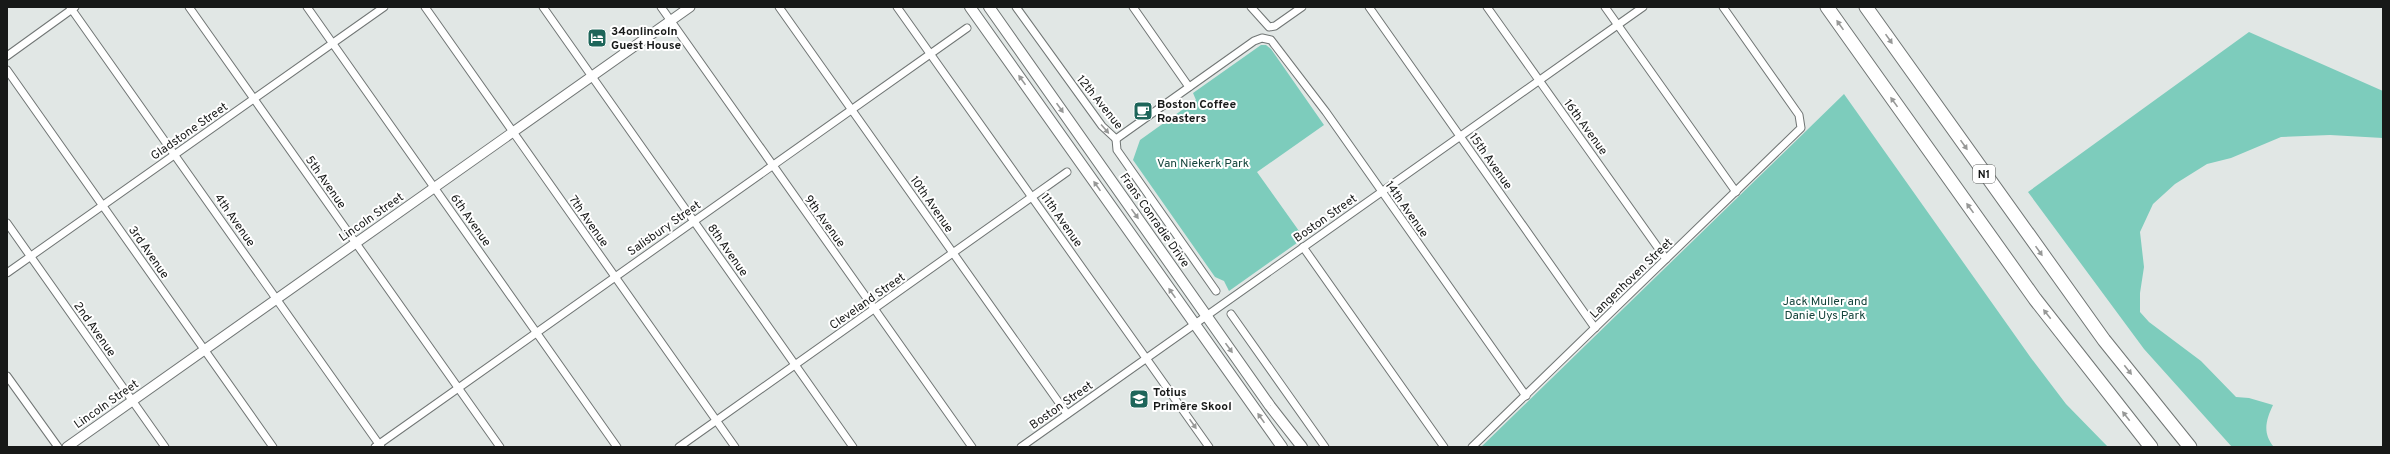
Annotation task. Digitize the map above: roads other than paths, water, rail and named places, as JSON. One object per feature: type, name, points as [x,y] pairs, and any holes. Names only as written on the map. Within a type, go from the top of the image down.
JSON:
[{"type":"highway","name":"N1","points":[[1827,7],[2035,299],[2151,447]]},
{"type":"highway","name":"N1","points":[[1866,7],[2062,283],[2104,340],[2190,447]]},
{"type":"main road","points":[[970,7],[1282,447]]},
{"type":"main road","name":"Frans Conradie Drive","points":[[989,7],[1206,316],[1302,447]]},
{"type":"street","name":"5th Avenue","points":[[189,7],[500,447]]},
{"type":"street","name":"6th Avenue","points":[[306,7],[435,187],[617,447]]},
{"type":"street","name":"Gladstone Street","points":[[7,273],[384,7]]},
{"type":"street","name":"7th Avenue","points":[[424,7],[735,447]]},
{"type":"street","name":"8th Avenue","points":[[543,7],[854,447]]},
{"type":"street","name":"9th Avenue","points":[[662,7],[972,447]]},
{"type":"street","name":"Lincoln Street","points":[[67,447],[690,7]]},
{"type":"street","name":"10th Avenue","points":[[779,7],[1067,414]]},
{"type":"street","name":"11th Avenue","points":[[897,7],[1209,447]]},
{"type":"street","name":"12th Avenue","points":[[1016,7],[1102,126],[1116,139],[1117,150],[1216,291]]},
{"type":"street","points":[[1116,139],[1189,87],[1133,7]]},
{"type":"street","points":[[1251,7],[1269,27],[1276,26],[1302,7]]},
{"type":"street","name":"15th Avenue","points":[[1368,7],[1595,328]]},
{"type":"street","name":"16th Avenue","points":[[1487,7],[1666,259]]},
{"type":"street","points":[[1605,7],[1736,192]]},
{"type":"street","name":"Boston Street","points":[[1021,447],[1643,7]]},
{"type":"street","name":"Langenhoven Street","points":[[1472,447],[1799,131],[1802,123],[1799,115],[1723,7]]},
{"type":"street","points":[[7,56],[72,8]]},
{"type":"street","name":"4th Avenue","points":[[72,8],[378,446]]},
{"type":"street","name":"Salisbury Street","points":[[378,446],[458,387],[966,28]]},
{"type":"street","name":"14th Avenue","points":[[1189,87],[1254,41],[1267,39],[1278,46],[1526,396]]},
{"type":"street","name":"3rd Avenue","points":[[7,70],[273,447]]},
{"type":"street","name":"Cleveland Street","points":[[679,447],[1067,172]]},
{"type":"street","name":"2nd Avenue","points":[[7,223],[165,447]]},
{"type":"street","points":[[1303,247],[1444,447]]},
{"type":"street","points":[[1231,314],[1325,447]]},
{"type":"street","points":[[7,376],[58,447]]},
{"type":"place","name":"34onlincoln Guest House","points":[[597,38]]},
{"type":"place","name":"Boston Coffee Roasters","points":[[1143,111]]},
{"type":"place","name":"Totius Primêre Skool","points":[[1139,399]]},
{"type":"park label","name":"Van Niekerk Park","points":[[1203,163]]},
{"type":"park label","name":"Jack Muller and Danie Uys Park","points":[[1825,308]]}]
